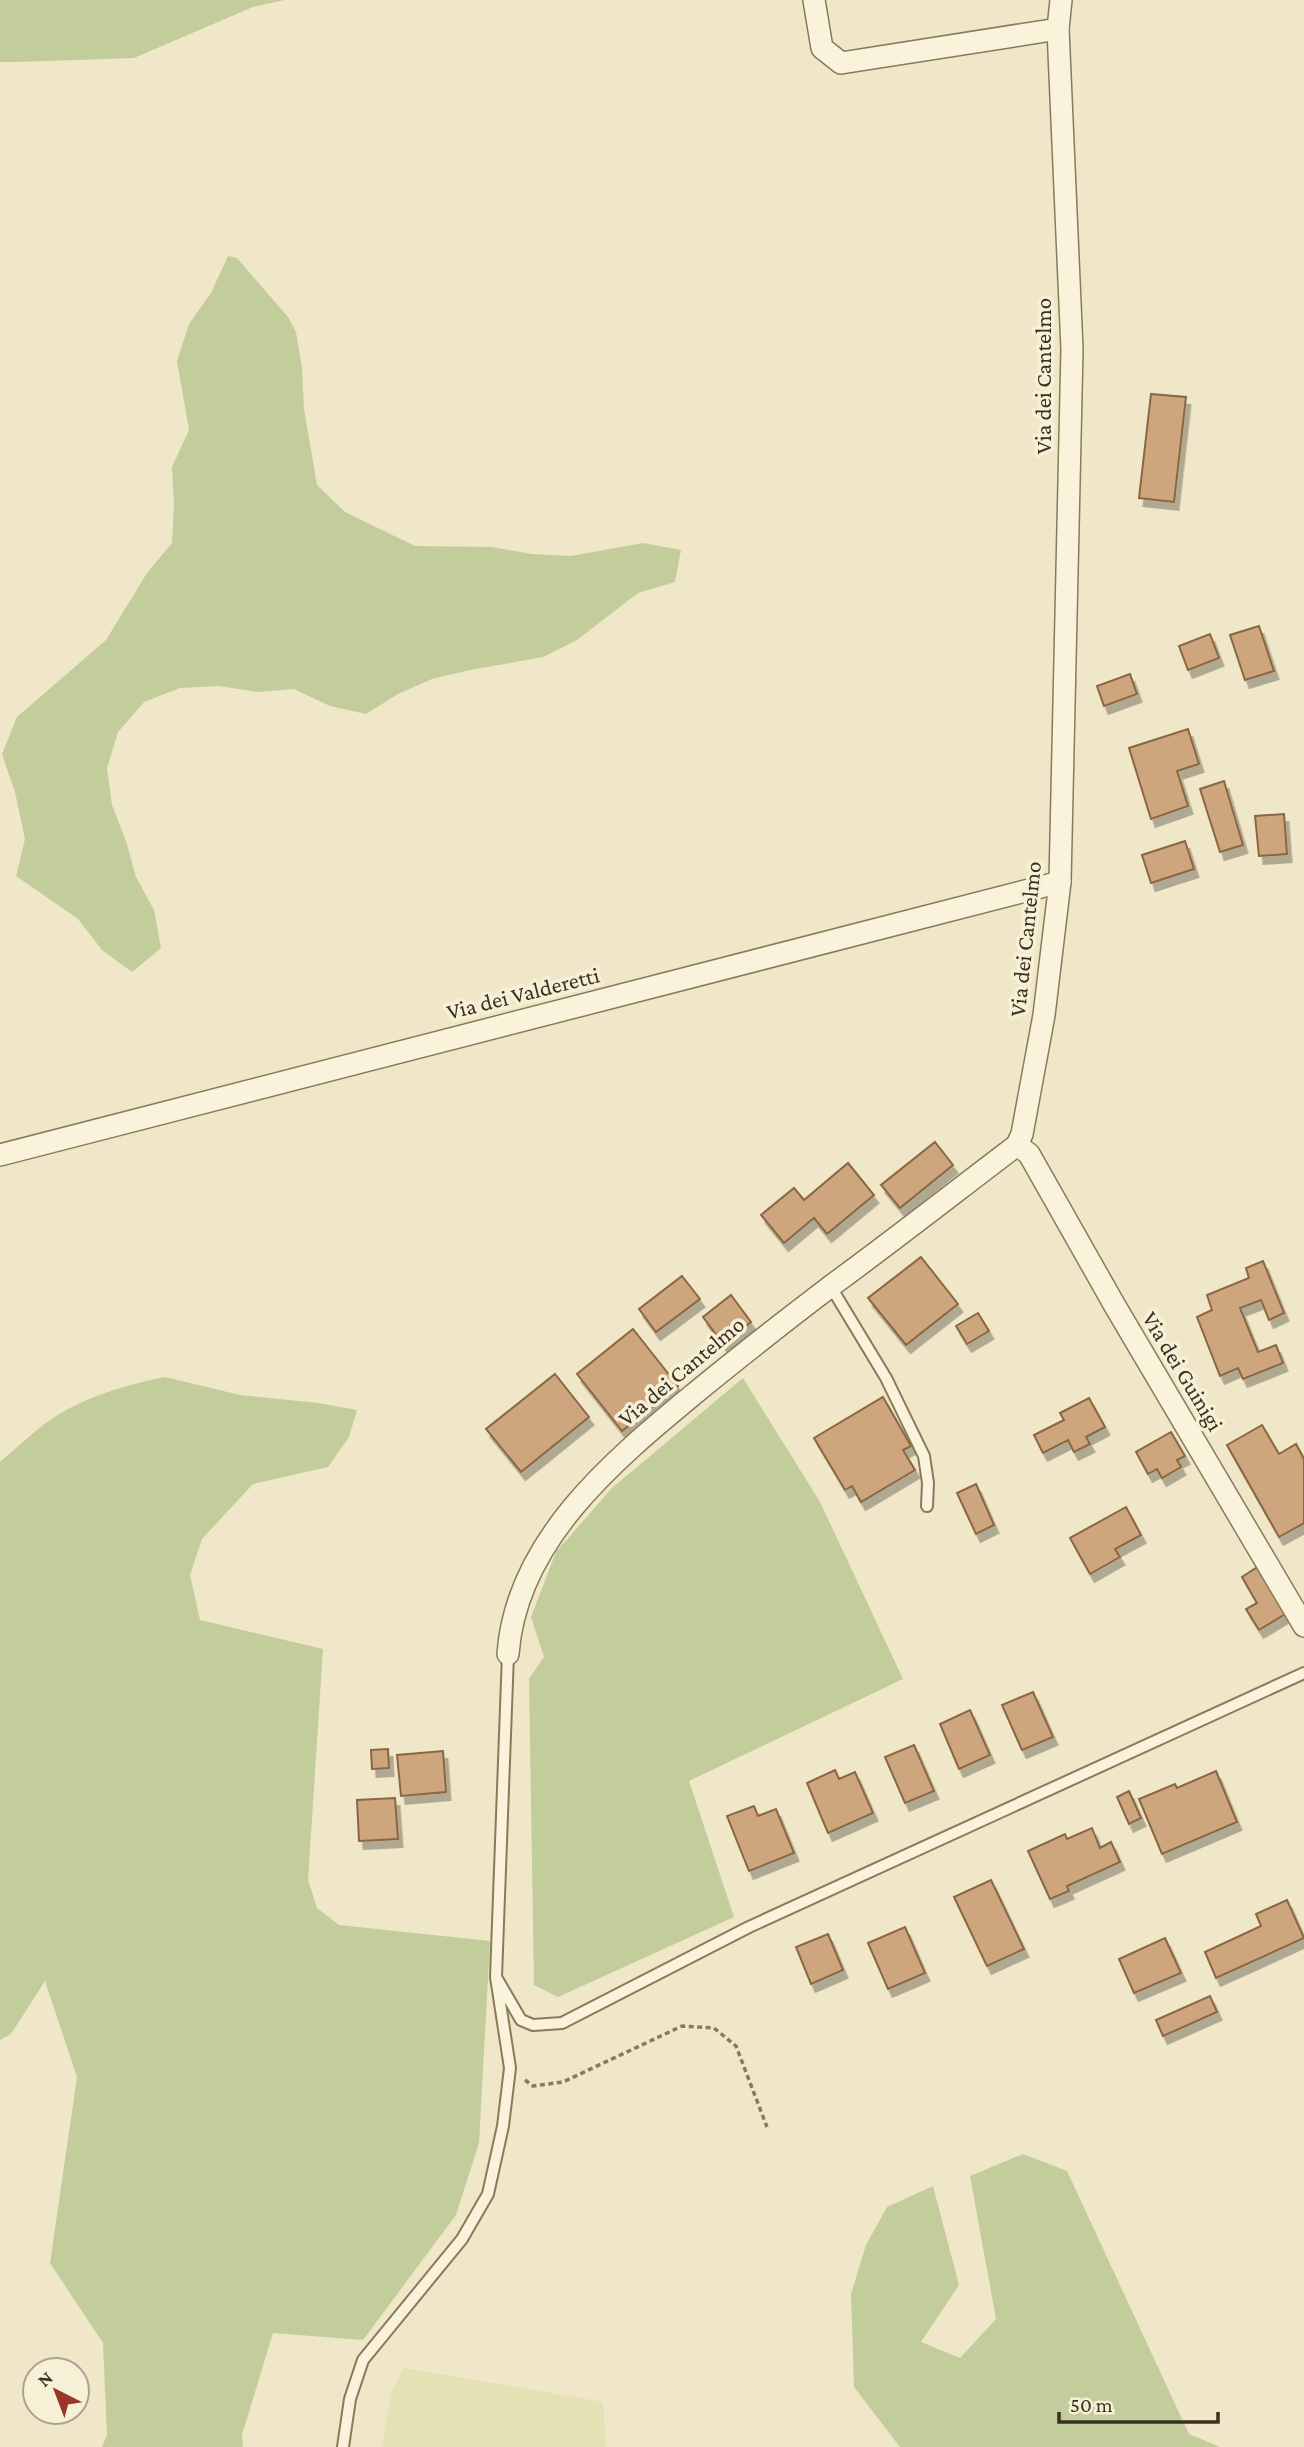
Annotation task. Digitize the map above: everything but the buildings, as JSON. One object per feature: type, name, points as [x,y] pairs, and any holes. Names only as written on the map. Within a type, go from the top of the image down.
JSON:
[{"type":"street","points":[[814,0],[821,48],[841,63],[1058,29]]},
{"type":"street","name":"Via dei Cantelmo","points":[[508,1654],[511,1628],[526,1584],[548,1544],[595,1482],[640,1438],[757,1342],[1017,1145],[1022,1134],[1044,1015],[1060,882],[1072,349],[1058,29],[1060,0]]},
{"type":"street","name":"Via dei Valderetti","points":[[0,1156],[1060,882]]},
{"type":"street","name":"Via dei Guinigi","points":[[1017,1145],[1029,1154],[1115,1306],[1304,1626]]},
{"type":"lane","points":[[831,1287],[886,1378],[924,1456],[928,1483],[927,1506]]},
{"type":"lane","points":[[342,2447],[350,2399],[363,2360],[462,2239],[488,2194],[503,2126],[510,2067],[496,1977],[508,1654]]},
{"type":"lane","points":[[496,1977],[522,2020],[533,2025],[562,2023],[749,1927],[1304,1673]]},
{"type":"path","points":[[510,2067],[533,2086],[563,2082],[682,2026],[714,2028],[736,2046],[767,2127]]},
{"type":"shaded area","points":[[404,2368],[603,2402],[606,2447],[382,2447],[391,2393]]},
{"type":"green space","points":[[0,0],[284,0],[253,7],[134,58],[0,62]]},
{"type":"green space","points":[[228,256],[237,258],[288,317],[296,332],[302,368],[304,409],[317,485],[345,512],[415,546],[492,547],[531,554],[571,556],[643,543],[681,550],[675,582],[638,593],[577,640],[543,657],[432,679],[398,694],[366,714],[330,706],[294,689],[257,692],[219,686],[180,688],[144,702],[118,732],[107,768],[112,805],[136,877],[154,910],[161,948],[132,972],[102,950],[78,919],[16,876],[25,839],[15,792],[2,754],[17,717],[106,640],[147,573],[172,543],[172,467],[189,430],[177,361],[189,324],[211,293]]},
{"type":"green space","points":[[165,1377],[240,1395],[357,1410],[349,1437],[328,1467],[253,1484],[202,1539],[190,1575],[200,1620],[323,1649],[308,1880],[317,1908],[339,1925],[490,1941],[479,2143],[456,2215],[363,2340],[273,2333],[242,2435],[243,2447],[102,2447],[107,2435],[103,2343],[50,2263],[77,2077],[45,1981],[11,2034],[0,2040],[0,1462],[56,1416],[82,1402]]},
{"type":"green space","points":[[743,1378],[820,1502],[903,1679],[689,1781],[734,1917],[558,1997],[534,1985],[529,1679],[544,1657],[531,1617],[556,1552],[612,1488]]},
{"type":"green space","points":[[1023,2154],[1067,2171],[1189,2434],[1220,2447],[900,2447],[854,2387],[851,2294],[866,2245],[887,2207],[933,2186],[959,2285],[921,2342],[960,2358],[996,2319],[970,2176]]}]
